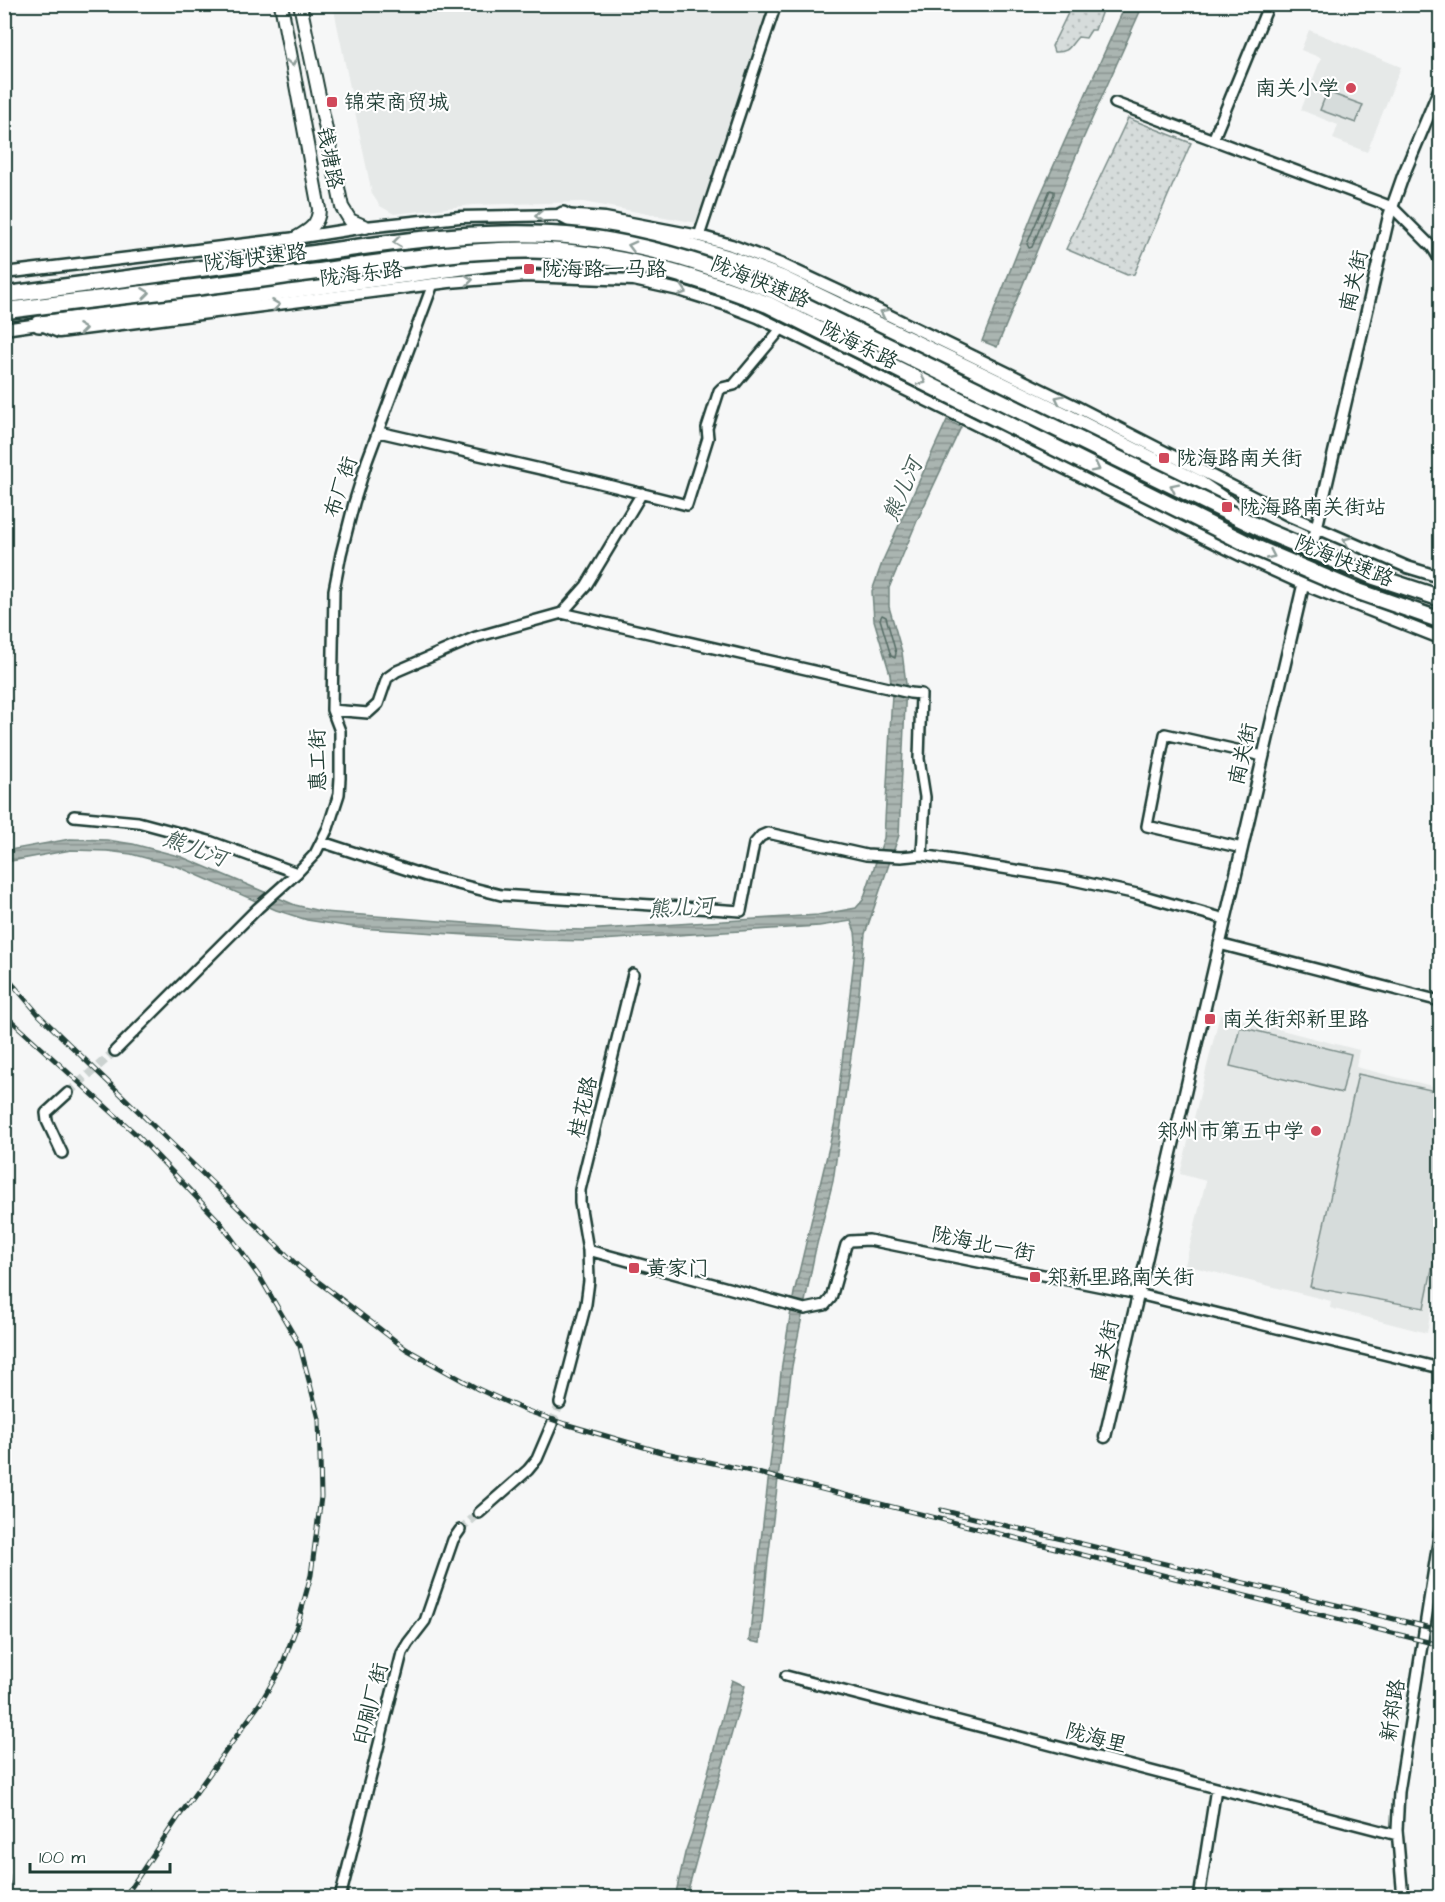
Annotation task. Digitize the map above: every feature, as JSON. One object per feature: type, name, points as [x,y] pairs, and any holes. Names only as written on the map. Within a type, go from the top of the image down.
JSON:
[{"type":"highway","points":[[563,215],[578,223],[633,230],[729,258],[781,278],[1048,407],[1197,483],[1268,532]]},
{"type":"highway","name":"陇海快速路","points":[[4,295],[464,235],[521,233],[583,237],[624,244],[709,267],[775,291],[1268,532],[1373,576],[1437,597]]},
{"type":"highway","name":"陇海快速路","points":[[4,311],[404,260],[492,251],[559,252],[659,267],[769,305],[1256,548],[1345,586],[1440,621]]},
{"type":"highway","points":[[39,324],[503,262],[533,260],[596,263],[610,258]]},
{"type":"main road","name":"钱塘路","points":[[281,4],[319,209],[319,216],[314,226],[296,238]]},
{"type":"main road","name":"钱塘路","points":[[300,4],[342,207],[350,220],[366,227]]},
{"type":"street","points":[[699,236],[776,4]]},
{"type":"street","points":[[1213,140],[1269,4]]},
{"type":"street","name":"南关街","points":[[1105,1437],[1392,207],[1440,88]]},
{"type":"street","points":[[1114,103],[1392,207],[1432,247],[1440,260]]},
{"type":"street","name":"陇海东路","points":[[4,273],[460,217],[563,215],[627,221],[699,236],[731,245],[843,293],[1077,407],[1316,528],[1407,567],[1440,577]]},
{"type":"street","name":"陇海东路","points":[[4,329],[39,324],[59,332],[433,284],[525,276],[633,279],[726,305],[781,328],[1242,556],[1303,584],[1440,638]]},
{"type":"street","name":"布厂街","points":[[332,710],[336,581],[341,554],[354,503],[433,284]]},
{"type":"street","points":[[379,432],[687,505],[708,438],[707,428],[719,391],[734,385],[781,328]]},
{"type":"street","points":[[562,613],[586,586],[642,493]]},
{"type":"street","points":[[332,710],[368,713],[378,704],[387,678],[398,671],[476,637],[562,613],[921,694],[919,759],[925,797],[922,855]]},
{"type":"street","name":"惠工街","points":[[115,1051],[315,854],[322,842],[339,795],[340,731],[332,710]]},
{"type":"street","points":[[1242,848],[1147,826],[1165,734],[1263,756]]},
{"type":"street","points":[[74,816],[138,822],[209,842],[297,873]]},
{"type":"street","points":[[322,842],[426,876],[501,895],[741,911],[754,844],[761,836],[768,833],[866,855],[922,855],[1064,878],[1137,894],[1225,919]]},
{"type":"street","points":[[1219,944],[1440,1001]]},
{"type":"street","name":"桂花路","points":[[588,1250],[580,1190],[633,974]]},
{"type":"street","points":[[62,1153],[47,1121],[46,1113],[68,1093]]},
{"type":"street","name":"陇海北一街","points":[[588,1250],[805,1309],[825,1305],[831,1298],[846,1245],[850,1240],[869,1240],[1138,1294],[1440,1368]]},
{"type":"street","points":[[560,1403],[586,1304],[589,1281],[588,1250]]},
{"type":"street","points":[[479,1513],[528,1470],[537,1459],[552,1424]]},
{"type":"street","name":"印刷厂街","points":[[340,1898],[402,1653],[425,1621],[453,1540],[460,1530]]},
{"type":"street","name":"新郑路","points":[[1403,1898],[1397,1835],[1399,1792],[1440,1530]]},
{"type":"street","name":"陇海里","points":[[786,1677],[1397,1835]]},
{"type":"street","points":[[1199,1898],[1216,1788]]},
{"type":"shaded area","name":"锦荣商贸城","points":[[662,4],[688,12],[690,5],[769,5],[697,223],[583,202],[473,205],[394,214],[380,206],[372,194],[333,5]]},
{"type":"shaded area","points":[[1072,5],[1104,5],[1095,30],[1091,30],[1086,38],[1078,37],[1066,50],[1054,52],[1052,46]]},
{"type":"shaded area","name":"南关小学","points":[[1309,30],[1401,67],[1367,152],[1333,139],[1338,125],[1301,110],[1321,58],[1301,50]]},
{"type":"shaded area","points":[[1327,92],[1363,105],[1356,123],[1320,110]]},
{"type":"shaded area","points":[[1128,118],[1191,143],[1134,274],[1127,275],[1066,249]]},
{"type":"shaded area","points":[[4,547],[11,607],[10,656],[5,656]]},
{"type":"shaded area","name":"郑州市第五中学","points":[[1220,1014],[1359,1050],[1356,1067],[1440,1088],[1440,1288],[1435,1288],[1427,1333],[1330,1308],[1331,1301],[1185,1265],[1206,1181],[1180,1174]]},
{"type":"shaded area","points":[[1240,1027],[1351,1054],[1342,1093],[1230,1066]]},
{"type":"shaded area","points":[[1358,1074],[1440,1092],[1440,1230],[1424,1308],[1310,1287]]},
{"type":"water","points":[[1126,4],[1143,5],[1083,139],[997,347],[982,341],[1037,203]]},
{"type":"water","points":[[947,420],[961,427],[889,588],[889,607],[902,652],[906,684],[899,835],[865,934],[857,1014],[833,1181],[815,1252],[792,1366],[760,1643],[749,1641],[782,1364],[794,1293],[835,1122],[856,942],[851,921],[819,926],[585,941],[359,928],[307,920],[276,910],[179,867],[131,854],[71,850],[5,862],[4,851],[70,839],[107,840],[133,844],[182,857],[295,905],[324,912],[544,929],[584,930],[818,915],[856,908],[863,900],[884,838],[892,694],[890,674],[874,620],[872,591],[883,560]]},
{"type":"water","points":[[732,1680],[745,1686],[686,1897],[675,1897],[685,1853]]},
{"type":"tunnel","points":[[68,1093],[115,1051]]},
{"type":"tunnel","points":[[552,1424],[560,1403]]},
{"type":"tunnel","points":[[460,1530],[479,1513]]},
{"type":"railway","points":[[4,974],[39,1015],[299,1267],[406,1349],[478,1389],[522,1409],[565,1424],[661,1452],[746,1470],[1440,1645]]},
{"type":"railway","points":[[4,1014],[138,1136],[219,1221],[261,1279],[300,1346],[319,1419],[321,1497],[311,1575],[298,1623],[281,1668],[261,1702],[177,1819],[124,1898]]},
{"type":"railway","points":[[941,1510],[1440,1630]]},
{"type":"railway","points":[[4,1855],[10,1898]]},
{"type":"place","name":"南关小学","points":[[1351,88]]},
{"type":"place","name":"锦荣商贸城","points":[[332,102]]},
{"type":"place","name":"陇海路一马路","points":[[529,269]]},
{"type":"place","name":"陇海路南关街","points":[[1164,458]]},
{"type":"place","name":"陇海路南关街站","points":[[1227,507]]},
{"type":"place","name":"南关街郑新里路","points":[[1210,1019]]},
{"type":"place","name":"郑州市第五中学","points":[[1316,1131]]},
{"type":"place","name":"黄家门","points":[[634,1268]]},
{"type":"place","name":"郑新里路南关街","points":[[1035,1277]]},
{"type":"water label","name":"熊儿河","points":[[903,490]]},
{"type":"water label","name":"熊儿河","points":[[195,849]]},
{"type":"water label","name":"熊儿河","points":[[681,908]]}]
